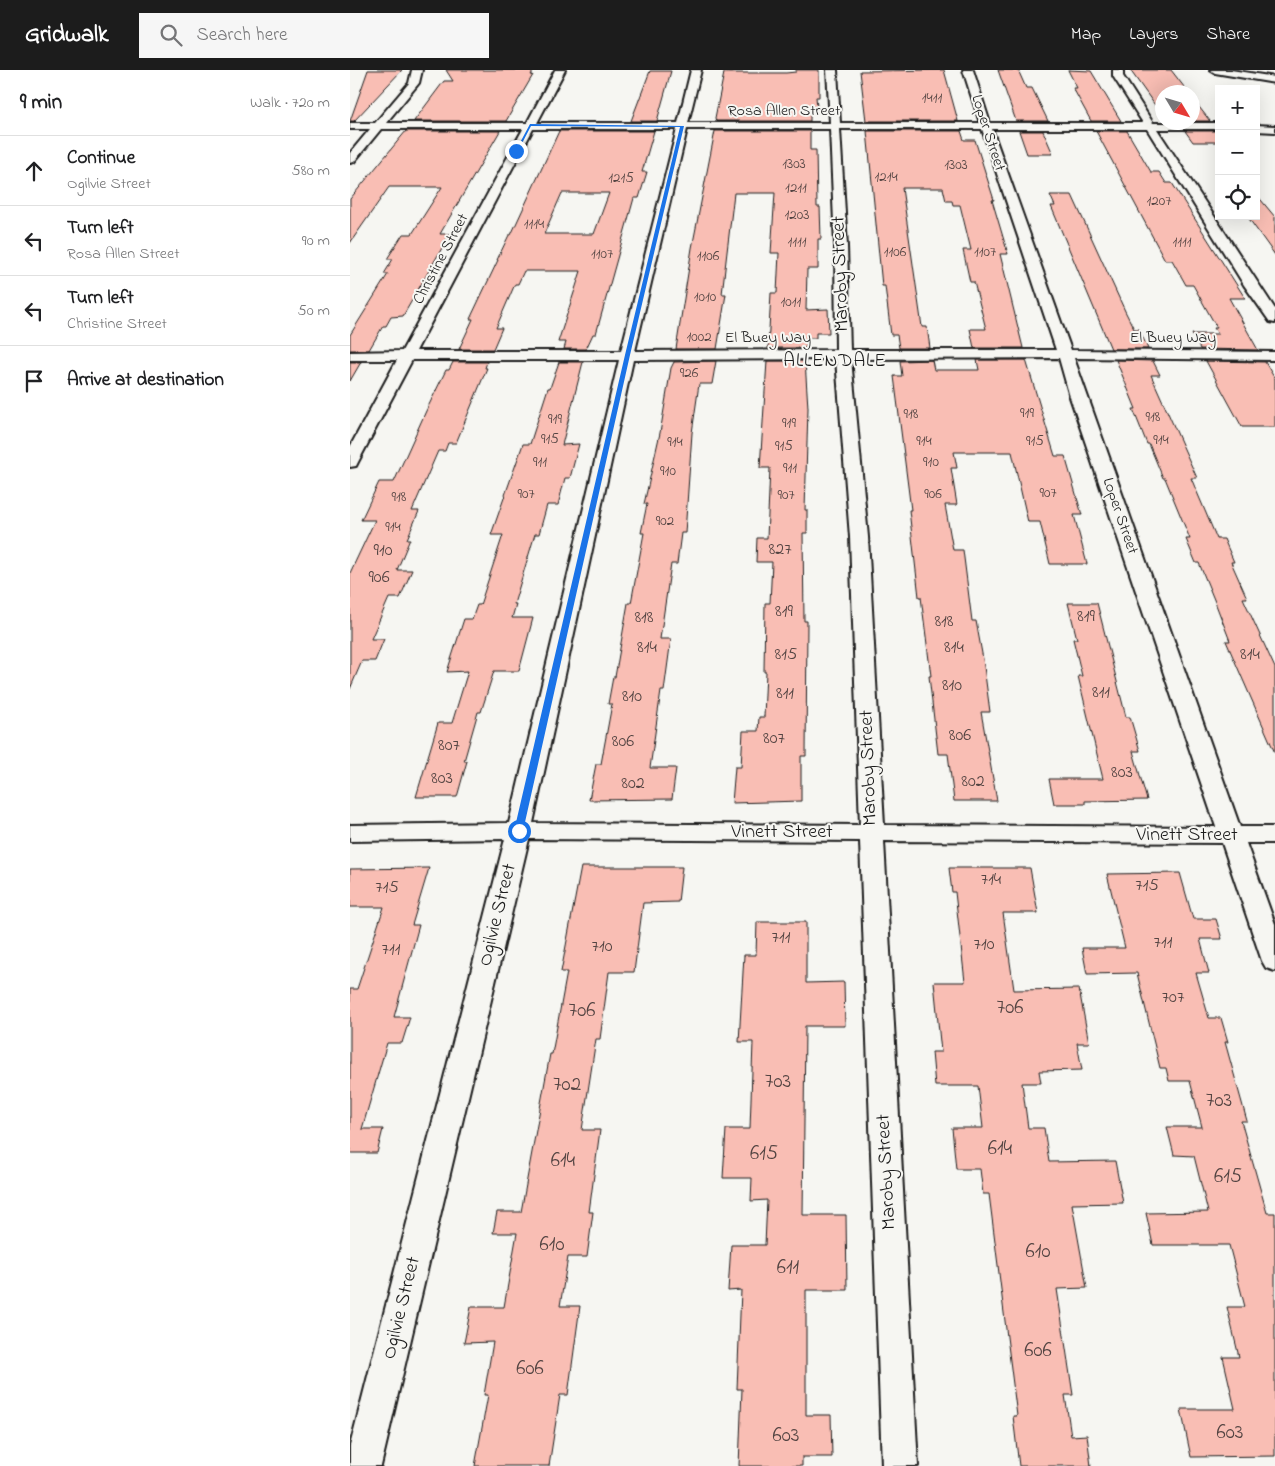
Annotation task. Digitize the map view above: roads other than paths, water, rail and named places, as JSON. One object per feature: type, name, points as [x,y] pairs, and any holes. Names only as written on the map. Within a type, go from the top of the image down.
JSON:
[{"type":"street","points":[[350,160],[414,83],[417,70]]},
{"type":"street","name":"Christine Street","points":[[350,462],[560,70]]},
{"type":"street","name":"Ogilvie Street","points":[[363,1466],[519,831],[628,355],[696,70]]},
{"type":"street","name":"Maroby Street","points":[[832,70],[841,246],[843,356],[859,537],[900,1466]]},
{"type":"street","name":"Loper Street","points":[[968,70],[985,126],[1065,354],[1081,407],[1275,960]]},
{"type":"street","points":[[1118,70],[1118,76],[1275,319]]},
{"type":"street","points":[[1215,70],[1275,80]]},
{"type":"street","name":"Rosa Allen Street","points":[[350,126],[1215,126]]},
{"type":"street","points":[[1260,128],[1275,129]]},
{"type":"street","name":"El Buey Way","points":[[350,356],[1065,354],[1275,356]]},
{"type":"street","name":"Vinett Street","points":[[350,833],[519,831],[1275,835]]},
{"type":"district","name":"ALLENDALE","points":[[835,361]]}]
